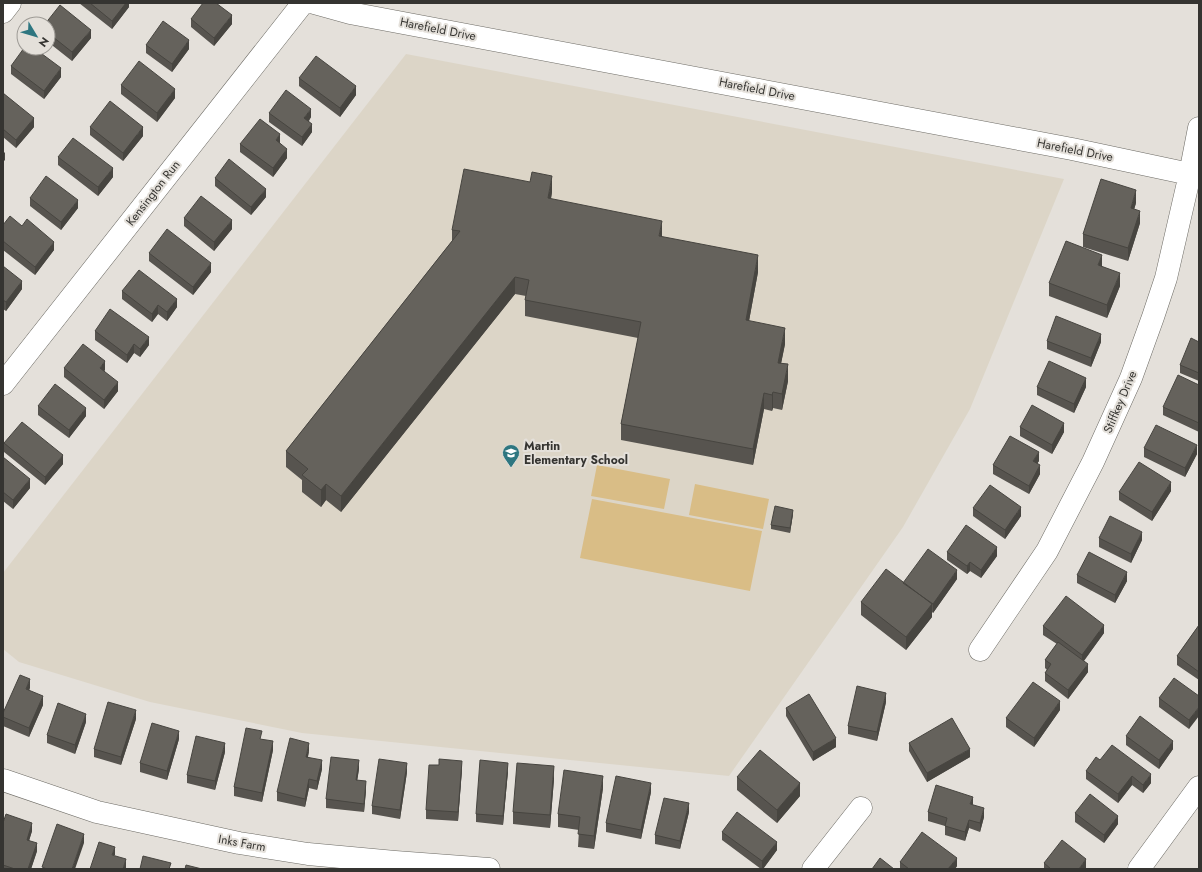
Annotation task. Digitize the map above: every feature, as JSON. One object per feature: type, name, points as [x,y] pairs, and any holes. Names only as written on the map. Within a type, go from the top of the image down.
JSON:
[{"type":"street","points":[[3,12],[10,3]]},
{"type":"street","name":"Kensington Run","points":[[3,384],[303,3]]},
{"type":"street","name":"Harefield Drive","points":[[314,3],[358,14],[1072,149],[1195,175]]},
{"type":"street","name":"Stiffkey Drive","points":[[980,650],[1047,551],[1093,462],[1131,378],[1164,284],[1195,175],[1199,128]]},
{"type":"street","name":"Inks Farm","points":[[3,780],[97,812],[239,843],[308,854],[489,869]]},
{"type":"street","points":[[1139,869],[1199,787]]},
{"type":"street","points":[[813,869],[861,808]]},
{"type":"shaded area","name":"Martin Elementary School","points":[[406,54],[1064,179],[970,409],[903,527],[729,776],[302,733],[150,702],[19,662],[3,649],[3,573]]},
{"type":"shaded area","points":[[597,465],[670,479],[664,509],[591,496]]},
{"type":"shaded area","points":[[695,484],[769,499],[763,529],[689,515]]},
{"type":"shaded area","points":[[592,499],[762,531],[750,591],[580,558]]},
{"type":"building","points":[[90,3],[126,3],[112,21]]},
{"type":"building","points":[[203,3],[216,3],[232,15],[214,38],[191,19]]},
{"type":"building","points":[[60,5],[91,30],[72,52],[56,39],[56,16],[51,16]]},
{"type":"building","points":[[163,21],[189,40],[172,64],[146,45]]},
{"type":"building","points":[[18,56],[45,56],[61,68],[44,91],[11,66]]},
{"type":"building","points":[[316,56],[356,86],[340,108],[299,78]]},
{"type":"building","points":[[139,61],[175,89],[157,113],[121,85]]},
{"type":"building","points":[[286,90],[311,109],[304,118],[312,124],[302,137],[269,113]]},
{"type":"building","points":[[3,93],[34,118],[16,140],[3,129]]},
{"type":"building","points":[[110,101],[143,127],[123,153],[90,127]]},
{"type":"building","points":[[260,119],[280,134],[276,140],[287,149],[273,168],[240,144]]},
{"type":"building","points":[[73,138],[113,168],[98,187],[58,157]]},
{"type":"building","points":[[229,159],[266,189],[251,207],[215,178]]},
{"type":"building","points":[[464,169],[530,182],[532,172],[552,176],[548,198],[662,221],[659,236],[758,255],[746,320],[785,328],[778,363],[788,364],[782,394],[773,392],[772,395],[764,393],[753,449],[621,424],[641,322],[525,300],[529,280],[515,277],[341,496],[326,484],[321,490],[302,475],[308,469],[286,451],[460,231],[452,230]]},
{"type":"building","points":[[46,176],[78,200],[61,222],[30,198]]},
{"type":"building","points":[[1101,179],[1136,190],[1131,208],[1140,211],[1128,248],[1083,234]]},
{"type":"building","points":[[201,196],[232,220],[214,242],[184,218]]},
{"type":"building","points":[[10,216],[22,226],[27,219],[54,242],[35,267],[3,241],[3,225]]},
{"type":"building","points":[[167,229],[211,263],[193,287],[149,253]]},
{"type":"building","points":[[1066,241],[1102,255],[1098,265],[1120,273],[1107,305],[1049,283]]},
{"type":"building","points":[[3,266],[22,281],[6,302],[3,300]]},
{"type":"building","points":[[139,270],[177,299],[167,312],[158,305],[152,314],[122,291]]},
{"type":"building","points":[[110,309],[149,337],[140,349],[134,344],[127,355],[95,331]]},
{"type":"building","points":[[1056,316],[1101,334],[1091,358],[1047,341]]},
{"type":"building","points":[[1191,338],[1199,342],[1199,373],[1180,365]]},
{"type":"building","points":[[83,344],[105,361],[100,368],[118,382],[104,400],[64,368]]},
{"type":"building","points":[[1049,361],[1086,378],[1074,404],[1037,387]]},
{"type":"building","points":[[1178,375],[1199,385],[1199,423],[1163,407]]},
{"type":"building","points":[[55,384],[86,408],[69,430],[38,406]]},
{"type":"building","points":[[1032,405],[1064,423],[1052,445],[1020,427]]},
{"type":"building","points":[[22,422],[63,455],[45,477],[4,443]]},
{"type":"building","points":[[1156,425],[1197,445],[1185,468],[1144,448]]},
{"type":"building","points":[[1010,436],[1039,452],[1033,461],[1040,465],[1029,486],[993,465]]},
{"type":"building","points":[[3,457],[30,479],[13,500],[3,492]]},
{"type":"building","points":[[1139,462],[1171,482],[1152,512],[1119,492]]},
{"type":"building","points":[[990,485],[1021,507],[1005,530],[973,508]]},
{"type":"building","points":[[775,506],[793,510],[790,528],[771,525]]},
{"type":"building","points":[[1110,516],[1142,532],[1131,554],[1099,538]]},
{"type":"building","points":[[966,525],[997,547],[981,570],[970,562],[967,566],[947,552]]},
{"type":"building","points":[[928,549],[957,570],[933,604],[903,583]]},
{"type":"building","points":[[1089,552],[1127,572],[1115,595],[1077,575]]},
{"type":"building","points":[[886,569],[932,604],[906,637],[861,602]]},
{"type":"building","points":[[1066,596],[1104,625],[1082,655],[1043,626]]},
{"type":"building","points":[[1199,625],[1199,672],[1177,656]]},
{"type":"building","points":[[1058,642],[1088,664],[1068,690],[1045,673],[1051,664],[1045,660]]},
{"type":"building","points":[[20,675],[30,679],[26,689],[43,696],[29,728],[3,717],[3,713]]},
{"type":"building","points":[[1174,678],[1199,696],[1199,707],[1189,720],[1159,698]]},
{"type":"building","points":[[1033,682],[1060,701],[1034,738],[1006,718]]},
{"type":"building","points":[[857,686],[886,693],[877,732],[848,726]]},
{"type":"building","points":[[809,694],[836,738],[813,752],[786,708]]},
{"type":"building","points":[[108,702],[136,710],[121,757],[94,749]]},
{"type":"building","points":[[58,703],[86,714],[75,745],[47,735]]},
{"type":"building","points":[[1140,716],[1173,741],[1159,760],[1126,736]]},
{"type":"building","points":[[952,718],[970,749],[927,773],[909,743]]},
{"type":"building","points":[[152,723],[179,731],[167,771],[140,763]]},
{"type":"building","points":[[246,728],[262,731],[260,739],[273,741],[262,793],[234,787]]},
{"type":"building","points":[[196,736],[225,743],[215,781],[187,775]]},
{"type":"building","points":[[290,738],[309,743],[306,757],[322,760],[317,781],[309,779],[305,799],[277,792]]},
{"type":"building","points":[[1112,745],[1151,774],[1143,785],[1132,776],[1118,794],[1086,771],[1096,757],[1100,760]]},
{"type":"building","points":[[760,750],[800,783],[777,810],[737,777]]},
{"type":"building","points":[[331,757],[359,760],[356,780],[366,781],[364,804],[326,799]]},
{"type":"building","points":[[379,759],[407,763],[400,810],[372,806]]},
{"type":"building","points":[[439,759],[462,761],[458,812],[426,810],[429,765],[439,765]]},
{"type":"building","points":[[480,760],[508,763],[503,816],[476,814]]},
{"type":"building","points":[[517,763],[554,766],[550,815],[513,812]]},
{"type":"building","points":[[564,770],[603,776],[594,836],[578,834],[580,817],[558,814]]},
{"type":"building","points":[[616,776],[651,783],[641,830],[606,823]]},
{"type":"building","points":[[936,785],[973,797],[970,804],[984,808],[980,823],[969,820],[965,832],[945,826],[947,818],[928,812]]},
{"type":"building","points":[[1090,794],[1118,816],[1104,835],[1075,813]]},
{"type":"building","points":[[664,798],[689,803],[680,841],[655,835]]},
{"type":"building","points":[[737,812],[777,842],[762,861],[722,832]]},
{"type":"building","points":[[6,814],[32,823],[27,840],[37,843],[28,869],[15,869],[3,865],[3,823]]},
{"type":"building","points":[[57,824],[84,834],[72,869],[47,869],[42,867]]},
{"type":"building","points":[[922,832],[957,858],[948,869],[909,869],[900,862]]},
{"type":"building","points":[[1062,840],[1086,859],[1079,869],[1051,869],[1044,863]]},
{"type":"building","points":[[99,842],[115,847],[112,855],[126,859],[123,869],[90,869]]},
{"type":"building","points":[[143,856],[171,863],[169,869],[140,869]]},
{"type":"building","points":[[880,858],[894,869],[872,869]]},
{"type":"building","points":[[186,865],[202,869],[185,869]]},
{"type":"place","name":"Martin Elementary School","points":[[511,468]]}]
